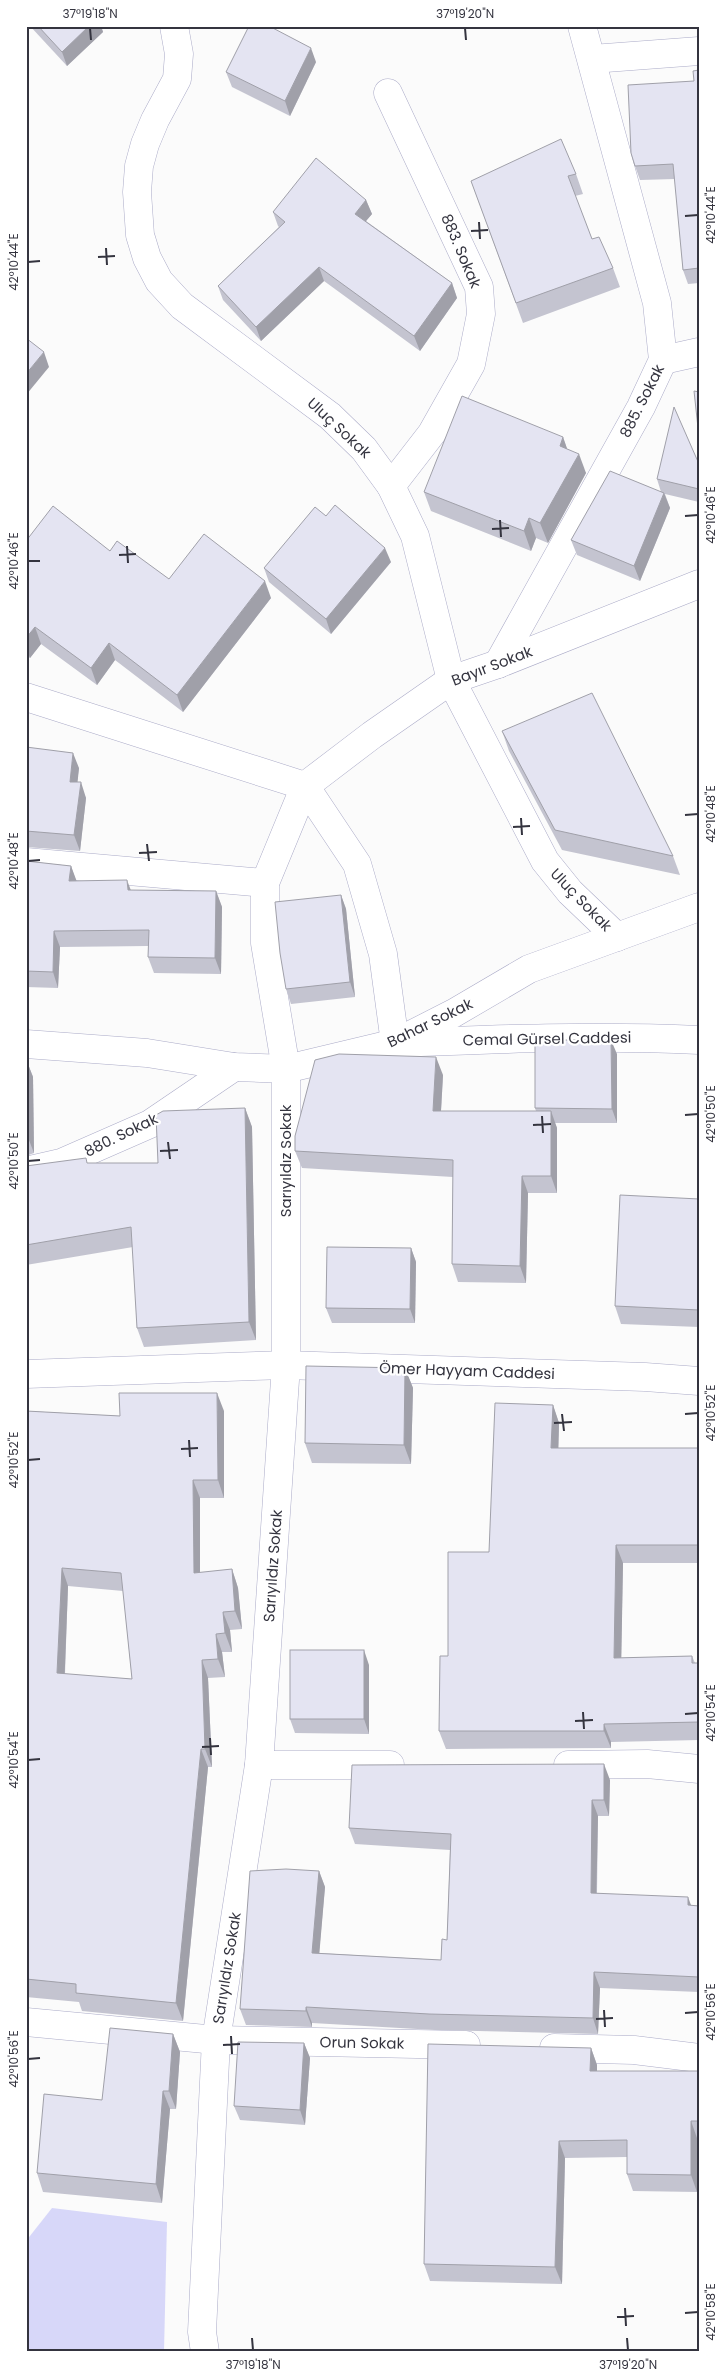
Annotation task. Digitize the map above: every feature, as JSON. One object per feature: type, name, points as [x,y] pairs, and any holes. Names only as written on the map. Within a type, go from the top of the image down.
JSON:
[{"type":"street","name":"Uluç Sokak","points":[[174,26],[179,54],[176,79],[155,120],[145,144],[139,166],[136,192],[140,235],[146,258],[159,281],[182,306],[330,416],[364,449],[391,486],[415,536],[452,680],[545,862],[570,892],[617,937]]},
{"type":"street","name":"885. Sokak","points":[[498,664],[641,407],[663,360],[657,303],[582,26]]},
{"type":"street","points":[[592,59],[699,51]]},
{"type":"street","name":"883. Sokak","points":[[388,93],[479,286],[481,314],[471,364],[432,433],[391,486]]},
{"type":"street","points":[[663,360],[699,352]]},
{"type":"street","name":"Bayır Sokak","points":[[305,786],[372,735],[452,680],[498,664],[699,584]]},
{"type":"street","points":[[26,697],[305,786],[357,864],[383,954],[394,1044]]},
{"type":"street","name":"Sarıyıldız Sokak","points":[[205,2352],[202,2332],[216,2040],[259,1765],[286,1365],[286,1069],[265,942],[265,883],[305,786]]},
{"type":"street","points":[[26,862],[265,883]]},
{"type":"street","name":"Bahar Sokak","points":[[26,1044],[147,1053],[234,1066],[286,1069],[394,1044],[454,1013],[529,969],[699,906]]},
{"type":"street","name":"Cemal Gürsel Caddesi","points":[[394,1044],[540,1038],[636,1037],[699,1040]]},
{"type":"street","name":"880. Sokak","points":[[26,1171],[61,1163],[150,1124],[234,1066]]},
{"type":"street","name":"Ömer Hayyam Caddesi","points":[[26,1374],[286,1365],[645,1377],[699,1381]]},
{"type":"street","points":[[548,1765],[647,1764],[699,1769]]},
{"type":"street","points":[[259,1765],[418,1765]]},
{"type":"street","name":"Orun Sokak","points":[[26,2022],[216,2040],[486,2046]]},
{"type":"street","points":[[526,2047],[634,2050],[699,2058]]},
{"type":"shaded area","points":[[52,2208],[167,2222],[164,2352],[26,2352],[26,2241]]},
{"type":"building","points":[[38,26],[89,26],[62,52]]},
{"type":"building","points":[[249,26],[269,26],[311,48],[285,101],[226,72]]},
{"type":"building","points":[[699,70],[699,268],[683,270],[673,164],[635,166],[631,153],[628,85],[694,81],[693,71]]},
{"type":"building","points":[[561,139],[576,174],[568,176],[592,239],[599,237],[613,268],[516,303],[471,181]]},
{"type":"building","points":[[316,158],[366,200],[355,214],[452,283],[414,336],[319,267],[256,327],[218,286],[285,222],[273,212]]},
{"type":"building","points":[[26,338],[44,352],[26,374]]},
{"type":"building","points":[[694,391],[699,392],[699,437]]},
{"type":"building","points":[[462,396],[563,437],[560,446],[579,454],[540,523],[529,518],[524,531],[424,492]]},
{"type":"building","points":[[674,407],[699,464],[699,489],[657,479]]},
{"type":"building","points":[[610,471],[664,493],[634,566],[571,540]]},
{"type":"building","points":[[335,505],[385,548],[326,619],[264,568],[315,507],[326,516]]},
{"type":"building","points":[[53,506],[110,551],[117,541],[169,579],[204,534],[265,581],[177,695],[109,643],[91,668],[35,627],[26,638],[26,541]]},
{"type":"building","points":[[592,693],[673,856],[555,830],[502,731]]},
{"type":"building","points":[[26,747],[73,753],[70,782],[81,782],[74,835],[26,831]]},
{"type":"building","points":[[26,861],[71,866],[69,881],[127,880],[128,890],[216,891],[215,958],[148,957],[149,930],[54,931],[53,972],[26,971]]},
{"type":"building","points":[[341,895],[350,982],[286,989],[275,902]]},
{"type":"building","points":[[535,1040],[611,1040],[612,1109],[535,1108]]},
{"type":"building","points":[[339,1054],[436,1057],[433,1111],[551,1111],[551,1176],[522,1176],[520,1266],[452,1264],[453,1160],[295,1151],[295,1136],[315,1060]]},
{"type":"building","points":[[26,1059],[27,1135],[26,1135]]},
{"type":"building","points":[[245,1108],[249,1322],[137,1328],[131,1227],[26,1245],[26,1166],[86,1158],[87,1163],[158,1163],[156,1115],[163,1111]]},
{"type":"building","points":[[620,1195],[699,1199],[699,1310],[615,1306]]},
{"type":"building","points":[[327,1247],[411,1248],[410,1309],[326,1308]]},
{"type":"building","points":[[306,1366],[405,1368],[404,1445],[305,1443]]},
{"type":"building","points":[[119,1393],[217,1393],[218,1480],[193,1480],[194,1573],[232,1569],[235,1611],[223,1612],[225,1633],[216,1634],[218,1659],[202,1660],[205,1749],[201,1749],[176,2003],[76,1993],[76,1984],[26,1979],[26,1411],[120,1416]],"holes":[[[62,1568],[121,1573],[132,1679],[57,1673]]]},
{"type":"building","points":[[495,1403],[553,1405],[551,1448],[699,1448],[699,1545],[616,1545],[614,1658],[692,1656],[692,1663],[699,1663],[699,1722],[604,1724],[604,1731],[439,1731],[440,1656],[448,1656],[448,1552],[489,1552]]},
{"type":"building","points":[[290,1650],[364,1650],[364,1719],[290,1719]]},
{"type":"building","points":[[604,1764],[604,1800],[592,1800],[591,1893],[688,1897],[688,1905],[699,1906],[699,1977],[594,1972],[593,2018],[429,2014],[306,2007],[306,2011],[240,2009],[250,1871],[286,1869],[319,1871],[312,1953],[441,1960],[442,1939],[447,1940],[451,1834],[349,1828],[352,1765]]},
{"type":"building","points":[[110,2028],[173,2034],[169,2091],[163,2091],[156,2184],[37,2173],[44,2094],[102,2100]]},
{"type":"building","points":[[238,2042],[304,2043],[300,2110],[234,2106]]},
{"type":"building","points":[[428,2044],[591,2048],[590,2071],[699,2071],[699,2121],[691,2121],[691,2175],[627,2174],[627,2140],[559,2141],[555,2267],[424,2264]]}]
